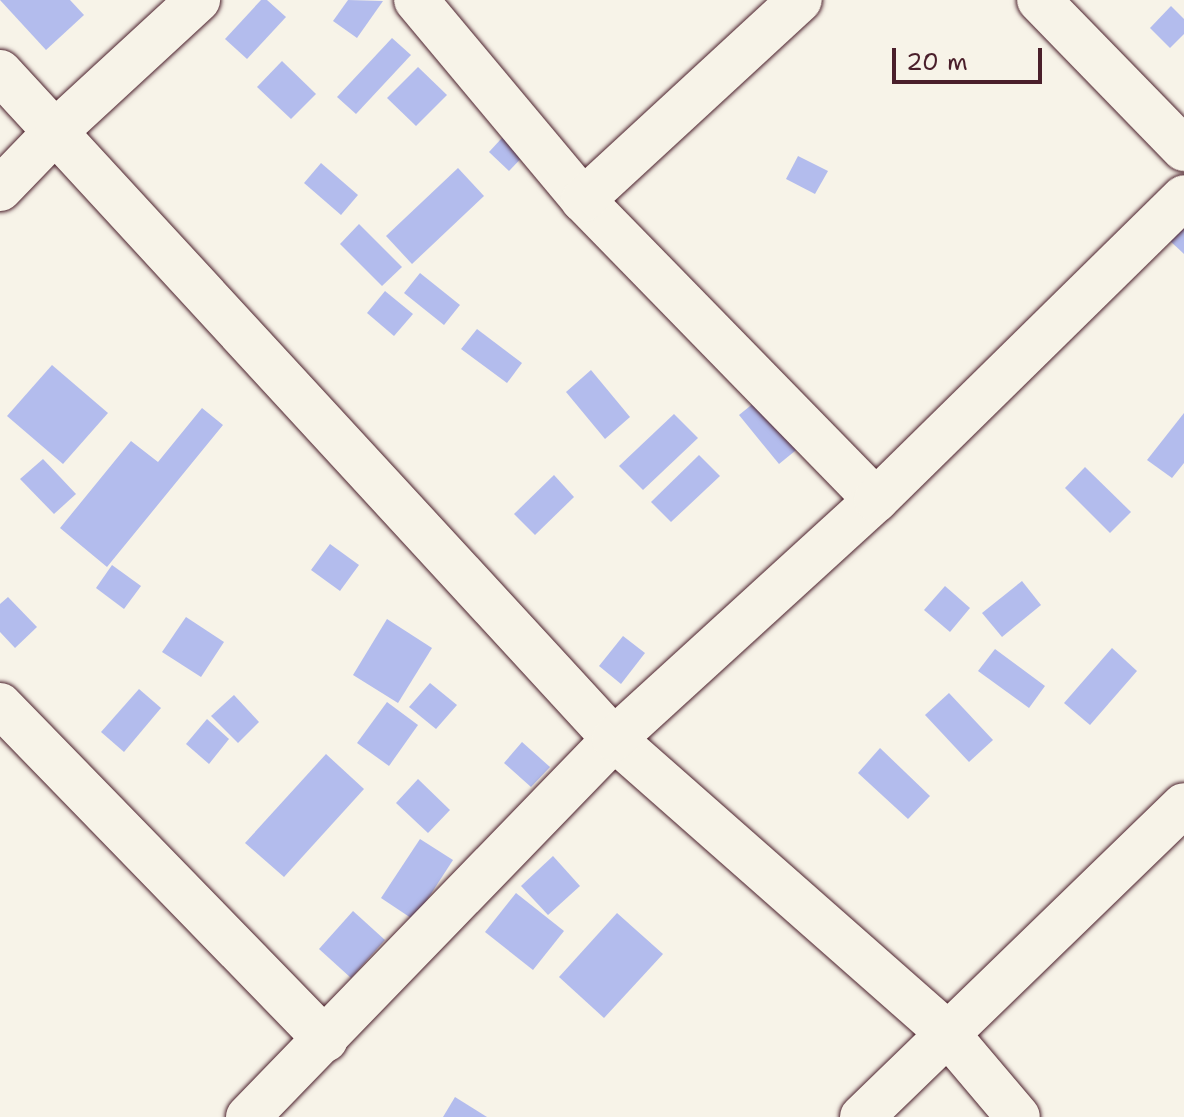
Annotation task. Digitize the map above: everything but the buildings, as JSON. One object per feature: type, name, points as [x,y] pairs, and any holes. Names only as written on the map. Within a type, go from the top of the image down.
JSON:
[{"type":"street","points":[[0,189],[57,130],[198,0]]},
{"type":"street","points":[[416,0],[583,200],[876,500]]},
{"type":"street","points":[[583,200],[800,0]]},
{"type":"street","points":[[1039,0],[1184,149]]},
{"type":"street","points":[[0,72],[57,130],[614,739],[946,1032],[1018,1117]]},
{"type":"street","points":[[248,1117],[326,1040],[614,739],[876,500],[1184,197]]},
{"type":"street","points":[[6,726],[326,1040]]},
{"type":"street","points":[[862,1117],[946,1032],[1184,805]]}]
